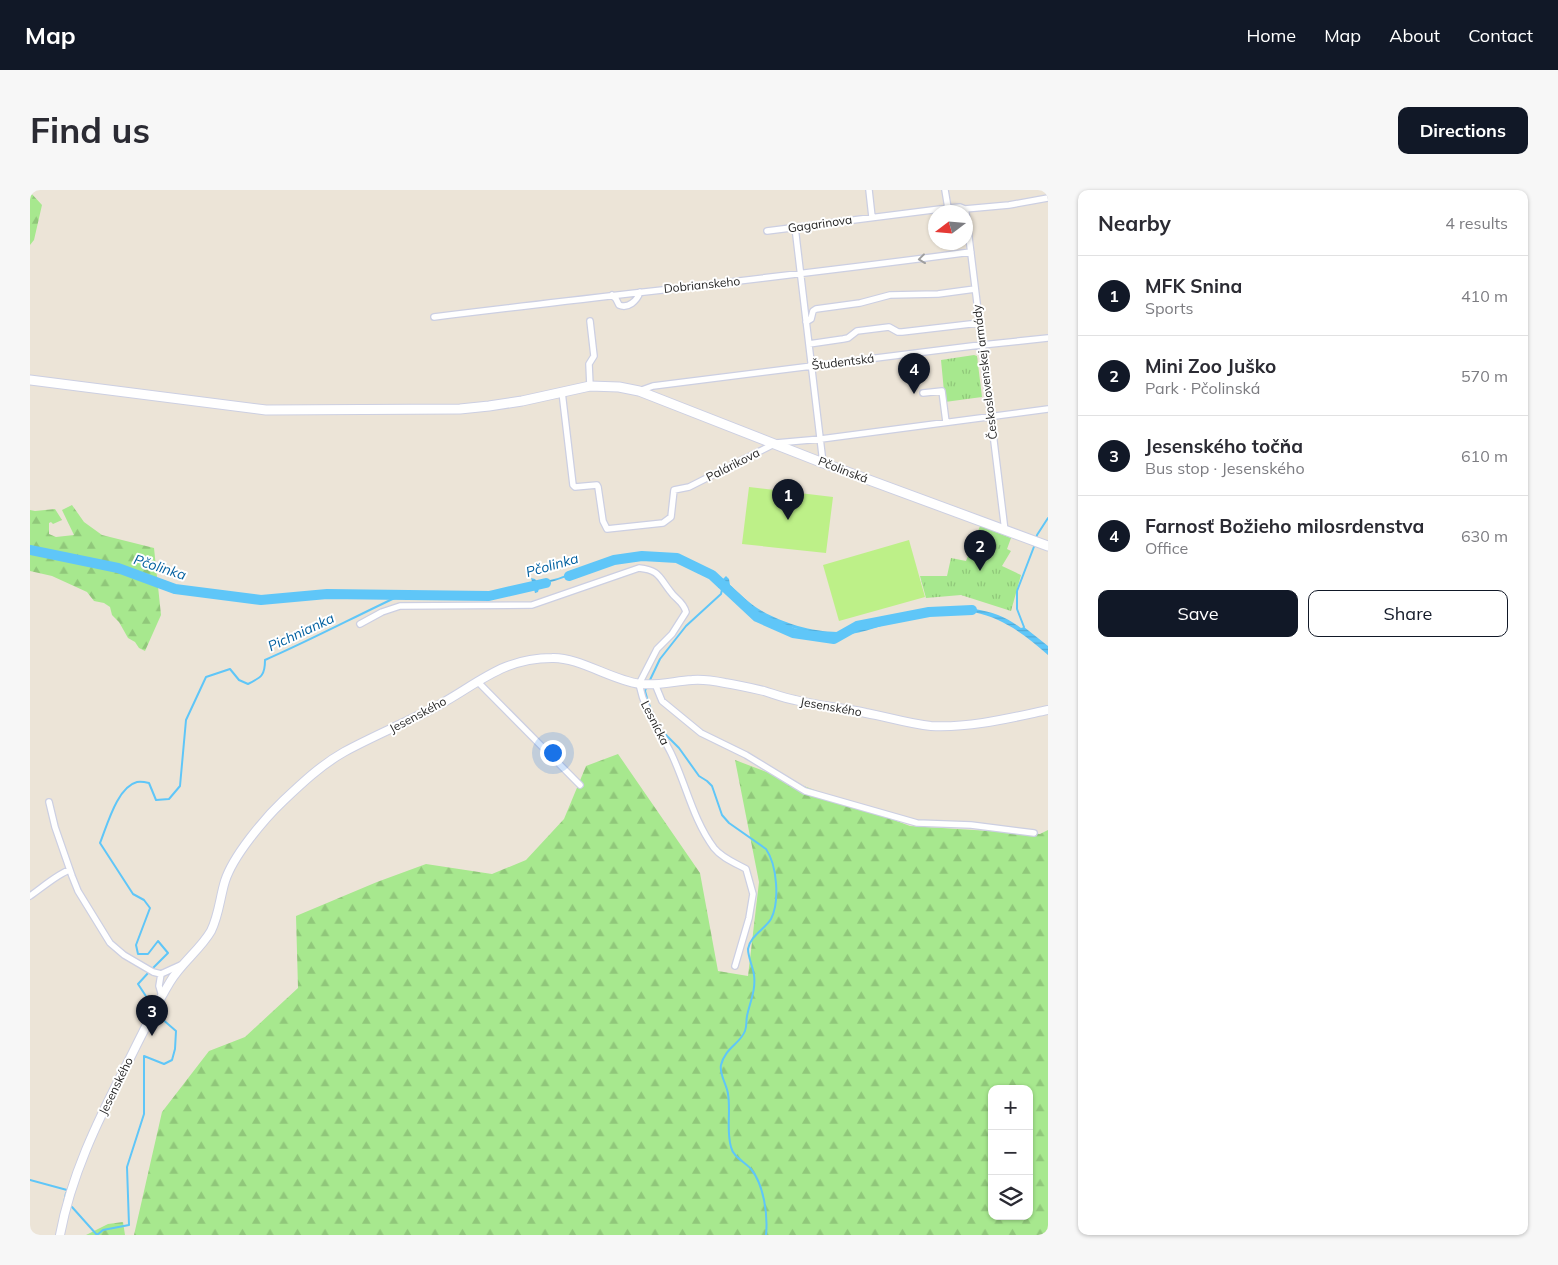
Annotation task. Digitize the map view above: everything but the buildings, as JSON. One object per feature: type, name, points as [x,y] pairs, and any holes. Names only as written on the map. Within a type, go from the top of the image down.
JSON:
[{"type":"main road","name":"Pčolinská","points":[[30,380],[266,410],[460,409],[489,406],[590,386],[619,387],[639,391],[1040,543]]},
{"type":"street","points":[[869,190],[872,217]]},
{"type":"street","points":[[945,190],[948,205]]},
{"type":"street","name":"Gagarinova","points":[[973,211],[1048,198]]},
{"type":"street","name":"Gagarinova","points":[[767,231],[928,210]]},
{"type":"street","points":[[794,227],[823,462]]},
{"type":"street","name":"Dobrianskeho","points":[[434,317],[971,252]]},
{"type":"street","name":"Československej armády","points":[[971,252],[1005,531]]},
{"type":"street","points":[[806,322],[811,319],[813,310],[816,309],[860,303],[890,295],[938,294],[975,289]]},
{"type":"street","points":[[612,295],[619,305],[622,306],[631,304],[639,297],[640,292]]},
{"type":"street","points":[[590,321],[594,356],[589,364],[590,386]]},
{"type":"street","points":[[809,344],[843,339],[857,331],[888,327],[902,332],[980,323]]},
{"type":"street","name":"Študentská","points":[[639,391],[653,386],[1047,338]]},
{"type":"street","points":[[923,393],[942,391],[946,422]]},
{"type":"street","name":"Palárikova","points":[[562,392],[573,485],[579,487],[597,485],[603,521],[607,529],[663,523],[672,517],[674,490],[689,486],[776,443],[821,439],[1048,409]]},
{"type":"street","name":"Lesnícka","points":[[360,624],[382,612],[400,606],[532,605],[639,568],[648,569],[662,578],[670,591],[684,604],[686,612],[672,634],[657,649],[639,684],[642,700],[671,753],[695,813],[713,846],[721,855],[746,869],[753,894],[749,918],[735,966]]},
{"type":"street","name":"Jesenského","points":[[60,1235],[70,1193],[106,1104],[171,980],[210,933],[217,918],[220,896],[226,876],[241,852],[279,805],[331,760],[352,748],[415,719],[498,669],[517,661],[556,657],[639,684],[694,679],[722,682],[765,691],[794,700],[870,713],[900,722],[932,726],[962,725],[1048,710]]},
{"type":"street","points":[[478,682],[580,785]]},
{"type":"street","points":[[655,684],[662,702],[701,732],[746,755],[805,791],[917,823],[971,825],[1034,833]]},
{"type":"street","points":[[49,802],[55,827],[78,891],[110,943],[124,955],[153,972],[161,974],[183,964]]},
{"type":"street","points":[[30,896],[63,871],[70,870]]},
{"type":"street","points":[[161,974],[160,986],[162,997]]},
{"type":"green space","points":[[30,192],[42,205],[34,240],[30,245]]},
{"type":"green space","points":[[977,356],[982,397],[945,402],[941,360]]},
{"type":"green space","points":[[749,487],[833,497],[826,553],[742,544]]},
{"type":"green space","points":[[72,505],[84,522],[102,535],[154,548],[161,615],[145,651],[128,638],[119,622],[112,615],[110,607],[104,603],[94,601],[87,592],[52,576],[30,571],[30,510],[55,509],[62,520],[53,524],[49,523],[49,534],[56,537],[74,535],[62,510]]},
{"type":"green space","points":[[980,526],[1011,538],[1007,549],[1011,551],[1002,566],[1021,575],[1011,611],[961,595],[926,598],[920,576],[947,576],[951,558],[966,561]]},
{"type":"green space","points":[[909,540],[925,597],[839,621],[823,565]]},
{"type":"green space","points":[[618,754],[700,873],[718,971],[748,976],[759,882],[735,760],[910,826],[1040,834],[1048,830],[1048,1235],[134,1235],[162,1112],[209,1051],[245,1037],[298,988],[296,916],[426,864],[492,874],[526,860],[564,819],[586,766]]},
{"type":"green space","points":[[123,1222],[125,1235],[86,1235],[108,1224]]},
{"type":"water","points":[[639,553],[673,554],[687,558],[723,579],[726,576],[729,579],[730,585],[762,611],[782,621],[805,628],[828,632],[850,631],[922,610],[960,607],[998,615],[1021,628],[1024,627],[1048,646],[1048,655],[1005,623],[988,616],[967,611],[923,612],[867,631],[840,635],[816,633],[790,627],[759,613],[727,586],[718,588],[720,584],[694,565],[682,559],[667,556],[640,556],[611,561],[540,585],[538,592],[535,593],[531,578],[535,579],[538,583],[558,578],[610,558]]},
{"type":"waterway","points":[[1036,539],[1048,518]]},
{"type":"waterway","points":[[1024,627],[1017,609],[1017,591],[1035,544]]},
{"type":"waterway","name":"Pčolinka","points":[[30,550],[118,568],[175,589],[261,600],[327,594],[489,596],[546,583]]},
{"type":"waterway","name":"Pčolinka","points":[[569,576],[614,560],[642,556],[677,558],[712,575],[757,617],[793,633],[834,639],[857,626],[929,612],[972,610]]},
{"type":"waterway","points":[[649,682],[660,659],[686,626],[721,594],[723,585]]},
{"type":"waterway","name":"Pichnianka","points":[[152,969],[168,953],[158,941],[148,954],[138,954],[136,945],[150,908],[144,900],[133,894],[100,843],[118,799],[130,785],[137,782],[149,783],[156,800],[169,799],[180,786],[186,720],[206,677],[230,669],[239,680],[248,684],[262,675],[265,660],[401,595]]},
{"type":"waterway","points":[[647,686],[645,691],[651,710],[662,731],[679,748],[699,776],[712,786],[722,815],[729,823],[766,849],[775,873],[776,903],[774,911],[771,919],[755,936],[748,949],[754,980],[746,1029],[740,1039],[726,1054],[721,1065],[722,1076],[728,1094],[729,1134],[732,1151],[751,1169],[759,1183],[766,1210],[766,1235]]},
{"type":"waterway","name":"Pichnianka","points":[[149,972],[138,984],[153,1007]]},
{"type":"waterway","name":"Pichnianka","points":[[97,1235],[103,1230],[129,1225],[127,1167],[144,1114],[144,1056],[164,1064],[172,1060],[175,1049],[176,1031],[156,1011]]},
{"type":"waterway","points":[[30,1180],[67,1190]]},
{"type":"waterway","points":[[64,1203],[66,1193]]},
{"type":"waterway","points":[[72,1207],[97,1235]]},
{"type":"place","name":"Farnosť Božieho milosrdenstva","points":[[914,394]]},
{"type":"place","name":"MFK Snina","points":[[788,520]]},
{"type":"place","name":"Mini Zoo Juško","points":[[980,571]]},
{"type":"place","name":"Jesenského točňa","points":[[152,1036]]}]
